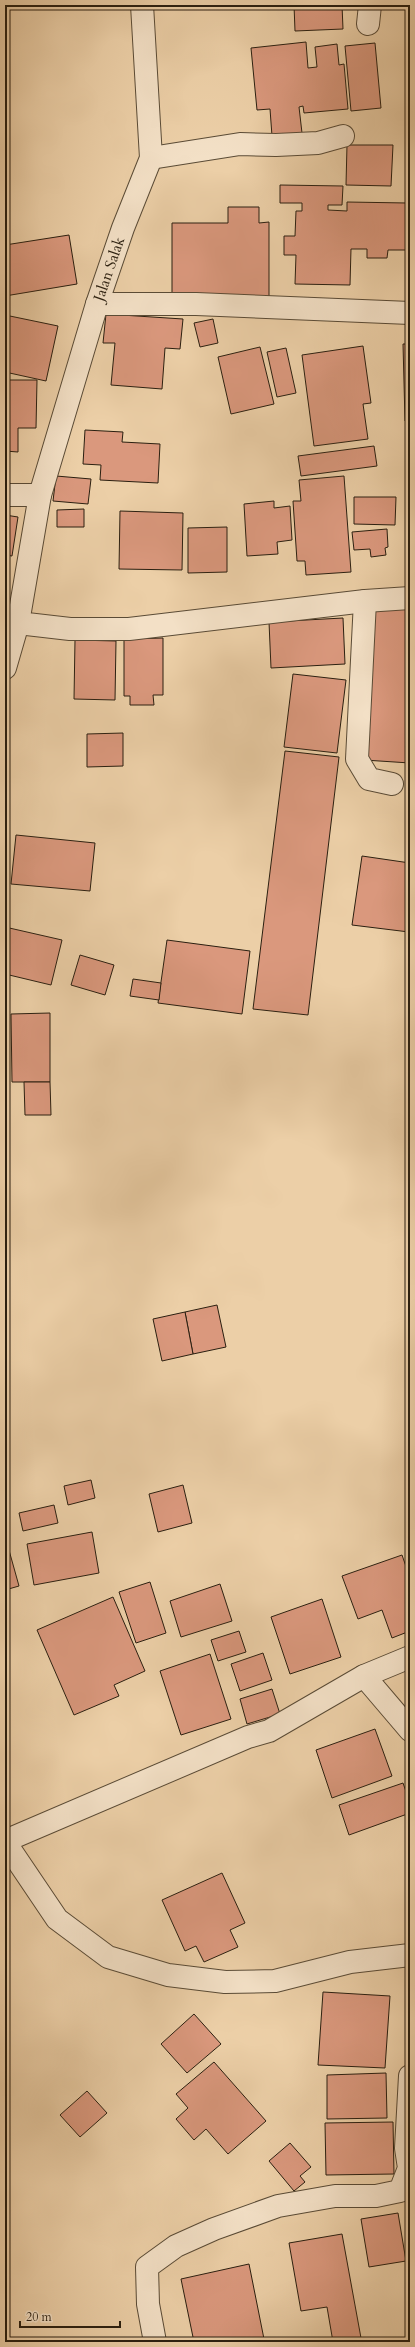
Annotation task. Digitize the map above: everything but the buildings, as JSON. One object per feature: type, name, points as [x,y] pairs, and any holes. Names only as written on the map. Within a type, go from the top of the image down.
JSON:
[{"type":"street","name":"Jalan Salak","points":[[5,668],[18,623],[40,495],[97,304],[123,228],[151,158],[142,5]]},
{"type":"street","points":[[151,158],[240,144],[276,145],[318,143],[343,136]]},
{"type":"street","points":[[97,304],[196,304],[410,313]]},
{"type":"street","points":[[5,495],[40,495]]},
{"type":"street","points":[[18,623],[70,629],[129,629],[365,601],[410,598]]},
{"type":"street","points":[[365,601],[358,758],[369,779],[392,784]]},
{"type":"street","points":[[410,1657],[364,1676],[269,1731],[248,1737],[5,1842],[57,1919],[108,1957],[168,1975],[224,1982],[275,1981],[350,1962],[410,1955]]},
{"type":"street","points":[[364,1676],[410,1730]]},
{"type":"street","points":[[155,2342],[148,2304],[147,2267],[176,2246],[214,2229],[278,2206],[335,2196],[376,2196],[405,2191],[409,2168],[406,2148],[410,2076]]}]
